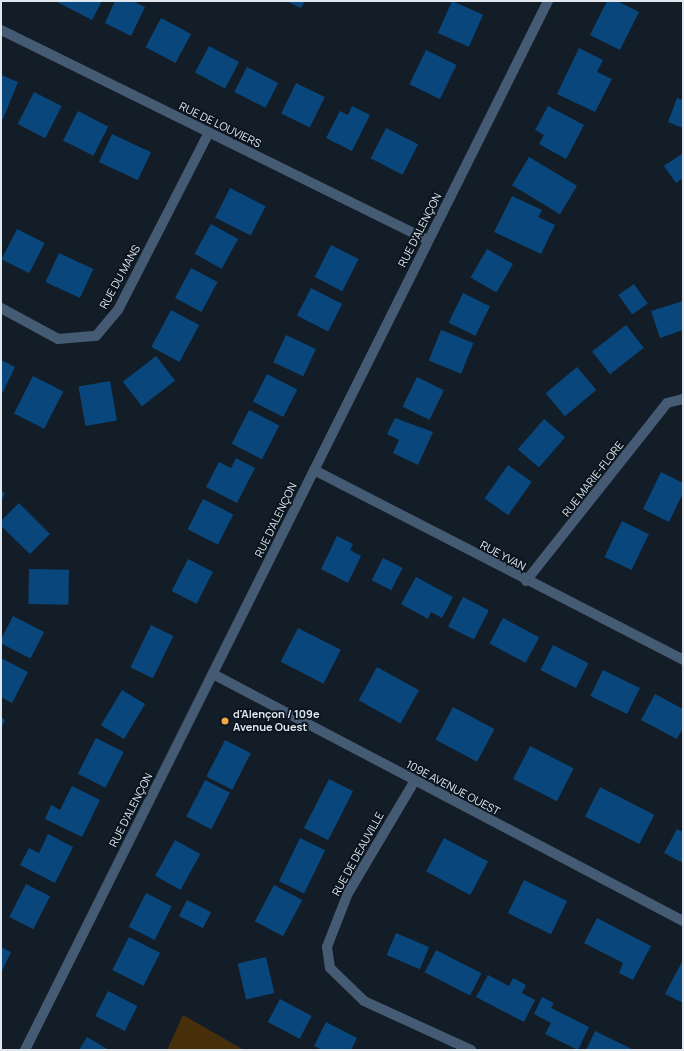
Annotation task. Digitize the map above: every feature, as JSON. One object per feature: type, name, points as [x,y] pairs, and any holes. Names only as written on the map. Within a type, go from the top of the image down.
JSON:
[{"type":"street","name":"RUE D'ALENÇON","points":[[25,1050],[548,1]]},
{"type":"street","name":"RUE DE LOUVIERS","points":[[1,30],[208,134],[428,240]]},
{"type":"street","name":"RUE DU MANS","points":[[1,308],[58,339],[96,336],[118,310],[208,134]]},
{"type":"street","name":"RUE MARIE-FLORE","points":[[526,582],[667,403],[683,399]]},
{"type":"street","name":"RUE YVAN","points":[[314,470],[526,582],[683,660]]},
{"type":"street","name":"109E AVENUE OUEST","points":[[213,674],[414,782],[683,921]]},
{"type":"street","name":"RUE DE DEAUVILLE","points":[[414,782],[348,893],[327,946],[330,968],[364,1001],[471,1050]]},
{"type":"shaded area","points":[[183,1015],[244,1050],[167,1050]]},
{"type":"building","points":[[55,1],[102,1],[92,20]]},
{"type":"building","points":[[115,1],[132,1],[145,7],[131,36],[105,23]]},
{"type":"building","points":[[286,1],[305,1],[301,8]]},
{"type":"building","points":[[452,1],[483,15],[469,47],[438,33]]},
{"type":"building","points":[[607,1],[617,1],[639,12],[620,50],[590,35]]},
{"type":"building","points":[[161,18],[191,34],[176,63],[146,47]]},
{"type":"building","points":[[209,46],[239,62],[225,88],[195,72]]},
{"type":"building","points":[[579,48],[603,60],[597,72],[612,79],[595,112],[557,94]]},
{"type":"building","points":[[426,50],[457,65],[440,99],[409,84]]},
{"type":"building","points":[[247,67],[278,83],[265,108],[234,92]]},
{"type":"building","points":[[1,75],[18,82],[3,119],[1,119]]},
{"type":"building","points":[[296,83],[325,97],[310,128],[281,114]]},
{"type":"building","points":[[34,92],[62,106],[45,138],[18,124]]},
{"type":"building","points":[[677,98],[683,100],[683,128],[668,122]]},
{"type":"building","points":[[352,106],[370,115],[352,151],[326,138],[340,111],[348,115]]},
{"type":"building","points":[[548,106],[584,125],[566,159],[539,144],[544,135],[535,130]]},
{"type":"building","points":[[78,111],[108,126],[93,156],[63,140]]},
{"type":"building","points":[[386,128],[418,144],[403,175],[371,158]]},
{"type":"building","points":[[112,134],[151,152],[138,180],[99,162]]},
{"type":"building","points":[[683,153],[683,178],[676,183],[664,166]]},
{"type":"building","points":[[529,157],[577,186],[560,214],[512,185]]},
{"type":"building","points":[[230,188],[266,206],[251,236],[215,217]]},
{"type":"building","points":[[512,196],[542,210],[538,217],[555,225],[541,254],[494,232]]},
{"type":"building","points":[[211,224],[238,239],[222,269],[195,254]]},
{"type":"building","points":[[17,229],[45,243],[29,273],[2,259]]},
{"type":"building","points":[[331,245],[359,259],[342,291],[315,277]]},
{"type":"building","points":[[487,249],[513,264],[496,293],[471,278]]},
{"type":"building","points":[[59,253],[93,269],[80,298],[45,282]]},
{"type":"building","points":[[191,268],[217,282],[202,312],[175,298]]},
{"type":"building","points":[[634,284],[648,304],[632,315],[618,295]]},
{"type":"building","points":[[311,288],[342,304],[328,332],[297,316]]},
{"type":"building","points":[[463,293],[490,306],[475,336],[449,323]]},
{"type":"building","points":[[683,301],[683,330],[660,338],[651,311]]},
{"type":"building","points":[[171,310],[199,325],[180,362],[151,347]]},
{"type":"building","points":[[626,325],[644,348],[610,374],[592,351]]},
{"type":"building","points":[[441,330],[473,343],[461,374],[429,361]]},
{"type":"building","points":[[286,335],[316,349],[303,376],[273,362]]},
{"type":"building","points":[[156,356],[175,380],[142,406],[123,382]]},
{"type":"building","points":[[1,360],[15,367],[1,396]]},
{"type":"building","points":[[577,367],[596,390],[565,416],[546,393]]},
{"type":"building","points":[[267,374],[297,389],[283,417],[253,402]]},
{"type":"building","points":[[33,376],[63,391],[44,429],[14,413]]},
{"type":"building","points":[[417,377],[444,390],[429,420],[403,407]]},
{"type":"building","points":[[110,381],[117,420],[85,426],[78,387]]},
{"type":"building","points":[[249,410],[279,425],[262,459],[232,444]]},
{"type":"building","points":[[395,418],[433,432],[418,465],[393,453],[399,440],[387,434]]},
{"type":"building","points":[[544,419],[565,437],[539,468],[518,449]]},
{"type":"building","points":[[236,458],[255,468],[237,503],[206,487],[219,462],[231,468]]},
{"type":"building","points":[[508,465],[532,482],[508,515],[484,499]]},
{"type":"building","points":[[661,472],[683,483],[683,493],[669,522],[643,509]]},
{"type":"building","points":[[1,491],[5,493],[1,502]]},
{"type":"building","points":[[203,499],[233,514],[218,545],[188,529]]},
{"type":"building","points":[[19,503],[50,534],[30,554],[1,526],[1,521]]},
{"type":"building","points":[[622,521],[649,534],[631,570],[604,557]]},
{"type":"building","points":[[337,536],[353,544],[350,550],[361,556],[348,583],[321,569]]},
{"type":"building","points":[[383,558],[403,568],[391,590],[372,580]]},
{"type":"building","points":[[188,559],[213,572],[197,604],[172,591]]},
{"type":"building","points":[[29,569],[69,570],[68,605],[28,604]]},
{"type":"building","points":[[416,577],[453,597],[442,618],[431,612],[428,619],[401,604]]},
{"type":"building","points":[[463,597],[489,610],[474,640],[448,626]]},
{"type":"building","points":[[13,616],[44,632],[31,659],[1,644],[1,640]]},
{"type":"building","points":[[503,618],[539,637],[526,663],[489,644]]},
{"type":"building","points":[[151,625],[173,636],[153,678],[130,667]]},
{"type":"building","points":[[298,628],[341,650],[324,684],[281,662]]},
{"type":"building","points":[[553,645],[589,663],[576,688],[540,670]]},
{"type":"building","points":[[1,658],[28,672],[12,703],[1,697]]},
{"type":"building","points":[[377,667],[419,690],[401,724],[359,700]]},
{"type":"building","points":[[603,670],[640,688],[627,714],[590,696]]},
{"type":"building","points":[[122,690],[145,704],[124,739],[101,725]]},
{"type":"building","points":[[655,694],[683,709],[683,728],[677,739],[641,720]]},
{"type":"building","points":[[453,707],[494,729],[477,762],[436,740]]},
{"type":"building","points":[[1,717],[5,720],[1,729]]},
{"type":"building","points":[[96,738],[124,752],[105,788],[78,774]]},
{"type":"building","points":[[225,740],[251,753],[232,790],[206,777]]},
{"type":"building","points":[[530,746],[574,768],[557,801],[513,779]]},
{"type":"building","points":[[329,779],[353,791],[328,840],[304,828]]},
{"type":"building","points":[[205,780],[230,793],[211,829],[186,817]]},
{"type":"building","points":[[72,786],[100,800],[82,837],[45,819],[51,805],[60,810]]},
{"type":"building","points":[[600,787],[654,815],[639,844],[585,816]]},
{"type":"building","points":[[677,829],[683,832],[683,863],[664,853]]},
{"type":"building","points":[[48,834],[73,847],[55,883],[20,865],[29,848],[39,853]]},
{"type":"building","points":[[300,838],[325,850],[304,893],[279,881]]},
{"type":"building","points":[[444,838],[488,861],[470,895],[426,872]]},
{"type":"building","points":[[175,840],[200,854],[180,890],[155,876]]},
{"type":"building","points":[[524,880],[567,901],[551,934],[508,913]]},
{"type":"building","points":[[26,884],[50,896],[33,929],[9,917]]},
{"type":"building","points":[[274,885],[302,900],[283,936],[255,921]]},
{"type":"building","points":[[146,893],[172,906],[155,940],[129,927]]},
{"type":"building","points":[[187,900],[211,912],[203,928],[179,916]]},
{"type":"building","points":[[597,918],[651,946],[633,980],[619,973],[623,963],[584,943]]},
{"type":"building","points":[[396,933],[429,947],[420,969],[387,955]]},
{"type":"building","points":[[129,937],[160,953],[143,986],[112,970]]},
{"type":"building","points":[[1,947],[11,952],[1,973]]},
{"type":"building","points":[[436,950],[481,973],[470,995],[425,972]]},
{"type":"building","points":[[266,957],[274,993],[246,1000],[238,964]]},
{"type":"building","points":[[683,960],[683,1003],[665,994]]},
{"type":"building","points":[[488,975],[509,986],[513,978],[526,985],[522,993],[535,1000],[524,1022],[476,997]]},
{"type":"building","points":[[108,991],[137,1006],[125,1031],[95,1016]]},
{"type":"building","points":[[542,997],[554,1003],[551,1008],[589,1027],[578,1050],[545,1034],[551,1023],[534,1014]]},
{"type":"building","points":[[280,999],[312,1016],[300,1039],[268,1022]]},
{"type":"building","points":[[326,1022],[357,1038],[351,1050],[322,1050],[314,1046]]},
{"type":"building","points":[[595,1031],[634,1050],[586,1050]]},
{"type":"building","points":[[87,1037],[109,1050],[79,1050]]},
{"type":"place","name":"d'Alençon / 109e Avenue Ouest","points":[[225,721]]}]
